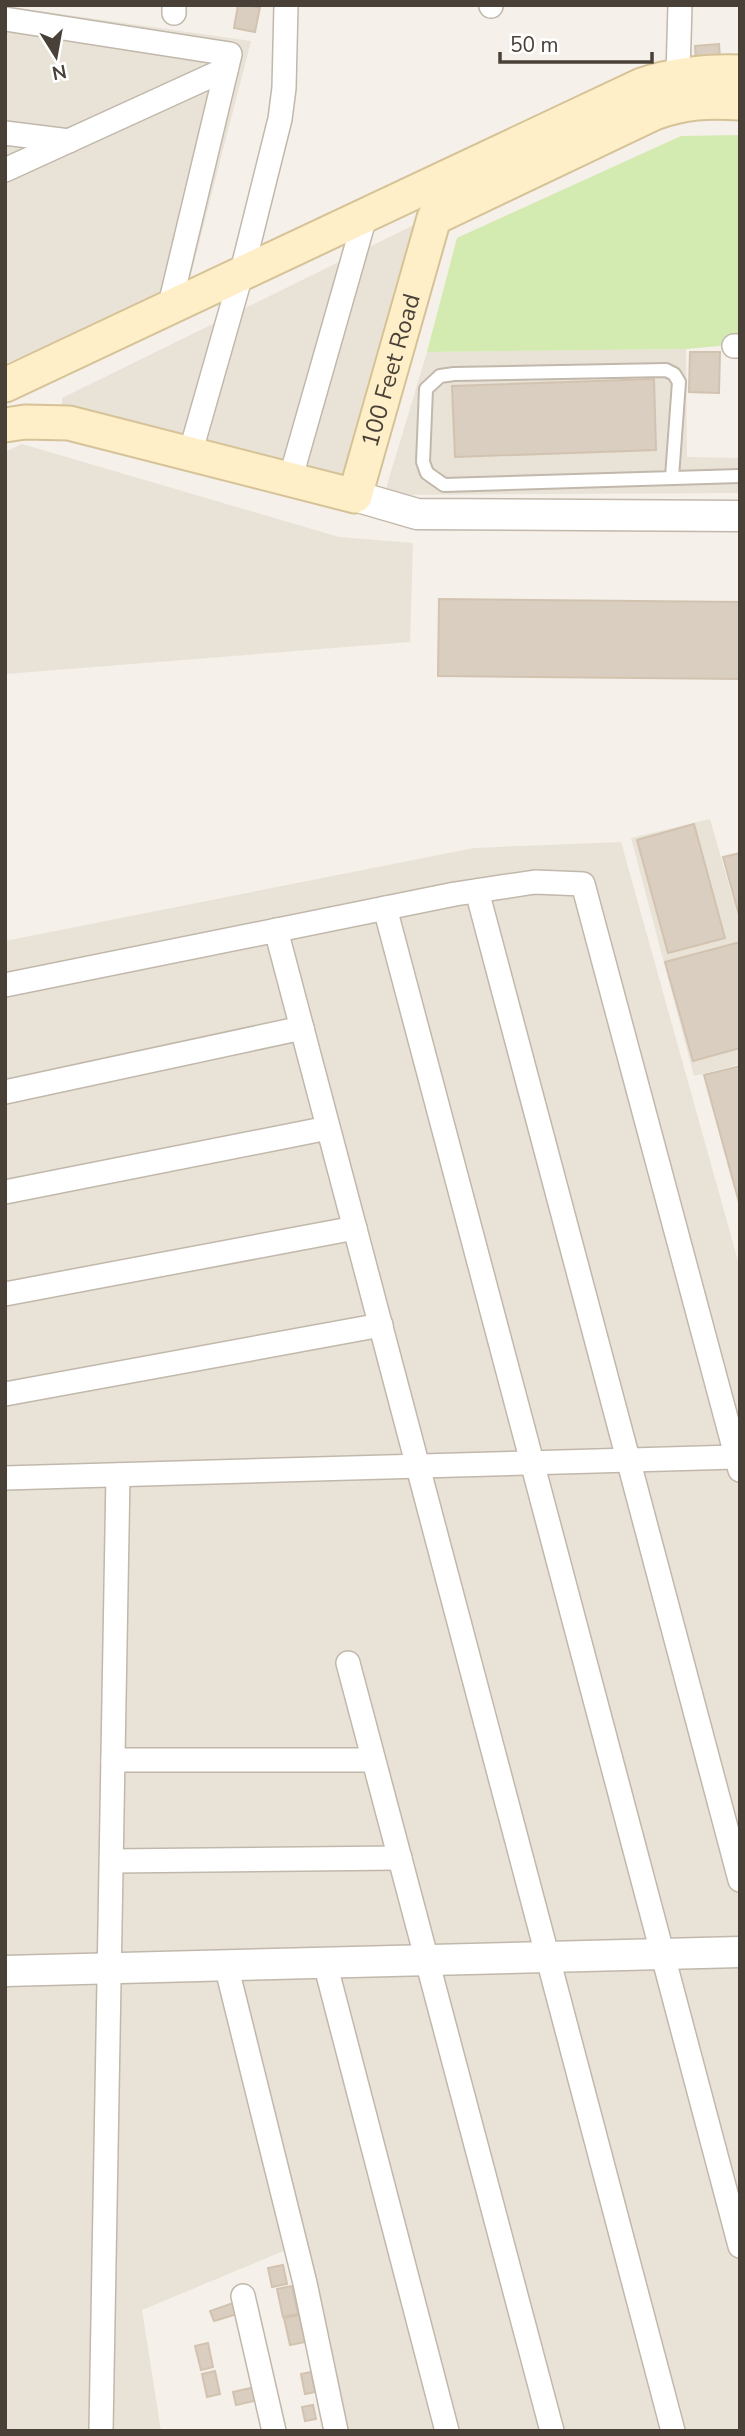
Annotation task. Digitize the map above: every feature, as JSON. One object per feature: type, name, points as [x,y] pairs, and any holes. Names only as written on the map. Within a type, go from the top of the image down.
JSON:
[{"type":"main road","points":[[5,385],[642,85],[704,71],[740,72]]},
{"type":"main road","name":"100 Feet Road","points":[[355,496],[434,218],[654,113],[705,101],[740,103]]},
{"type":"main road","points":[[5,425],[25,422],[69,423],[355,496]]},
{"type":"street","points":[[190,454],[241,275],[283,104],[286,5]]},
{"type":"street","points":[[678,75],[680,5]]},
{"type":"street","points":[[5,19],[230,54],[169,309]]},
{"type":"street","points":[[5,170],[226,69]]},
{"type":"street","points":[[5,133],[69,141]]},
{"type":"street","points":[[290,480],[365,217]]},
{"type":"street","points":[[355,496],[417,514],[740,516]]},
{"type":"street","points":[[5,985],[477,891],[535,882],[583,884],[738,1464],[628,1461],[5,1478],[5,1487]]},
{"type":"street","points":[[477,891],[740,1880]]},
{"type":"street","points":[[385,908],[740,2246]]},
{"type":"street","points":[[276,930],[673,2431]]},
{"type":"street","points":[[5,1092],[302,1028]]},
{"type":"street","points":[[5,1192],[328,1128]]},
{"type":"street","points":[[5,1294],[355,1228]]},
{"type":"street","points":[[5,1394],[381,1325]]},
{"type":"street","points":[[101,2431],[118,1475]]},
{"type":"street","points":[[348,1664],[552,2431]]},
{"type":"street","points":[[113,1760],[373,1760]]},
{"type":"street","points":[[111,1860],[400,1858]]},
{"type":"street","points":[[5,1971],[740,1952]]},
{"type":"street","points":[[325,1963],[447,2431]]},
{"type":"street","points":[[226,1965],[306,2283],[336,2431]]},
{"type":"street","points":[[243,2296],[274,2431]]},
{"type":"lane","points":[[672,477],[679,382],[674,374],[666,370],[454,374],[440,376],[426,389],[423,461],[427,473],[444,485],[740,476]]},
{"type":"shaded area","points":[[5,6],[251,41],[189,282],[5,364]]},
{"type":"shaded area","points":[[414,225],[343,483],[62,408],[62,398]]},
{"type":"shaded area","points":[[686,349],[687,457],[740,458],[740,493],[384,495],[427,352]]},
{"type":"shaded area","points":[[22,444],[339,537],[413,543],[410,642],[5,674],[5,452]]},
{"type":"shaded area","points":[[710,819],[740,924],[740,1064],[694,1076],[631,838]]},
{"type":"shaded area","points":[[621,842],[740,1268],[740,2431],[325,2431],[286,2250],[142,2310],[161,2431],[5,2431],[5,941],[474,848]]},
{"type":"green space","points":[[740,135],[740,344],[686,349],[427,352],[457,238],[681,136]]},
{"type":"building","points":[[238,5],[260,7],[255,32],[234,28]]},
{"type":"building","points":[[719,44],[720,58],[696,61],[695,46]]},
{"type":"building","points":[[690,352],[720,352],[719,393],[689,392]]},
{"type":"building","points":[[654,379],[656,450],[455,457],[452,386]]},
{"type":"building","points":[[439,599],[740,602],[740,679],[438,676]]},
{"type":"building","points":[[694,824],[725,938],[668,953],[637,840]]},
{"type":"building","points":[[740,853],[740,919],[723,857]]},
{"type":"building","points":[[740,942],[740,1048],[693,1061],[665,962]]},
{"type":"building","points":[[740,1066],[740,1206],[704,1075]]},
{"type":"building","points":[[283,2265],[287,2284],[272,2287],[268,2268]]},
{"type":"building","points":[[292,2286],[298,2314],[283,2317],[277,2289]]},
{"type":"building","points":[[233,2303],[237,2314],[214,2321],[210,2311]]},
{"type":"building","points":[[299,2315],[305,2342],[290,2345],[284,2318]]},
{"type":"building","points":[[208,2343],[213,2367],[201,2370],[195,2346]]},
{"type":"building","points":[[215,2371],[220,2394],[207,2397],[202,2374]]},
{"type":"building","points":[[311,2372],[315,2392],[305,2394],[301,2374]]},
{"type":"building","points":[[255,2387],[258,2400],[236,2405],[233,2392]]},
{"type":"building","points":[[313,2405],[316,2419],[305,2421],[302,2407]]}]
